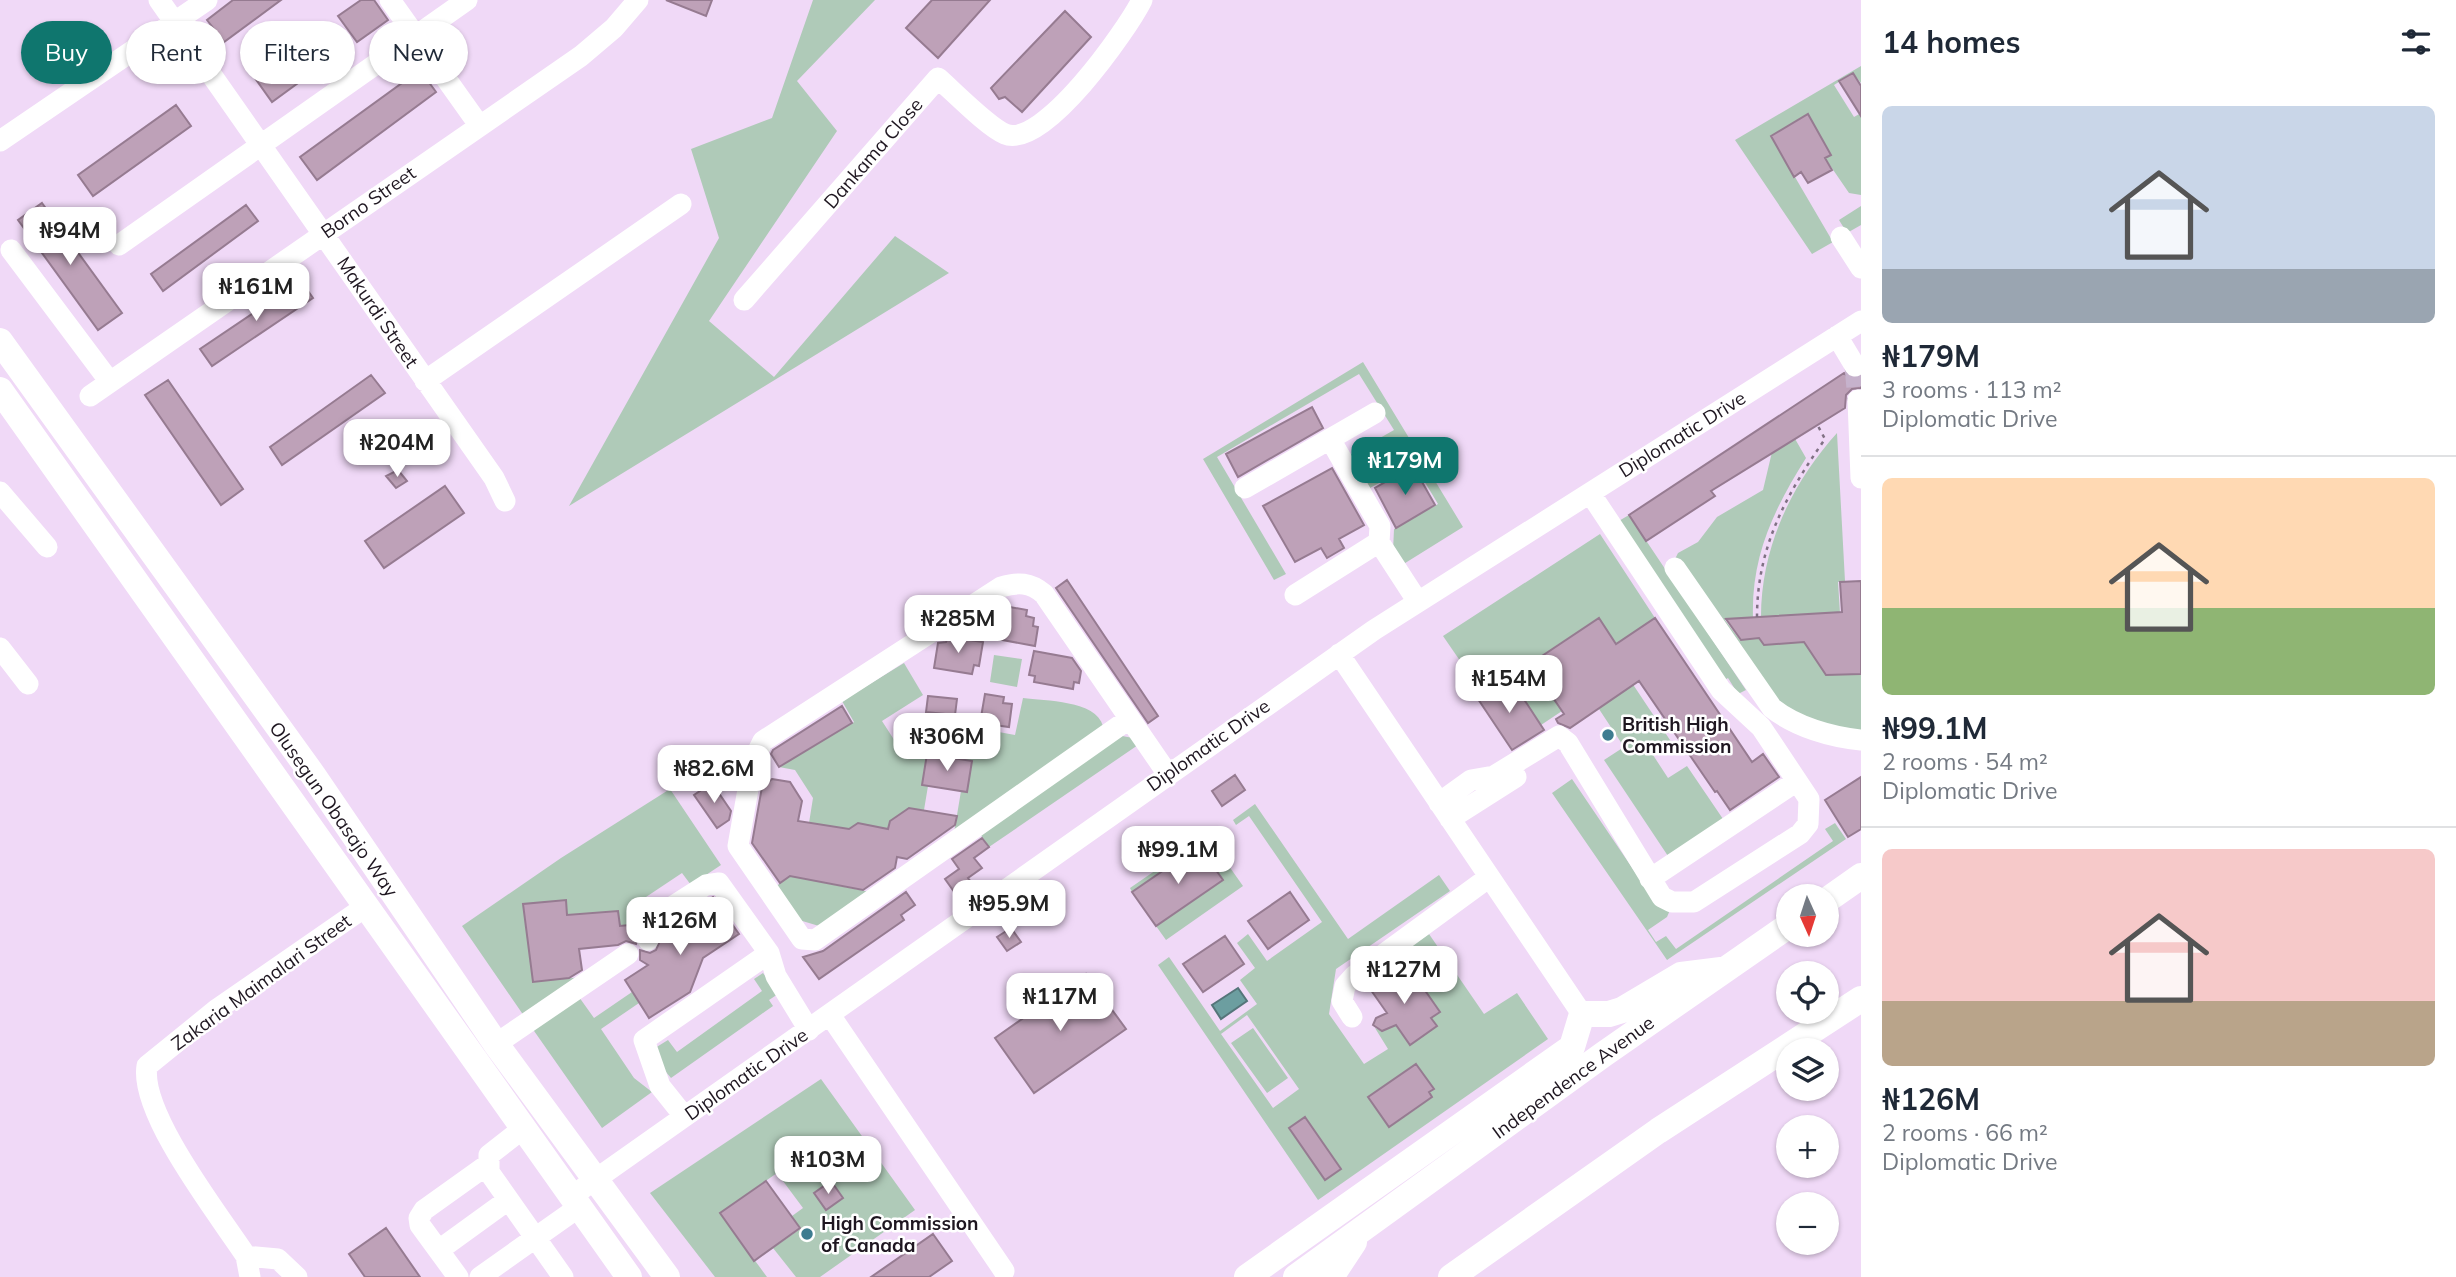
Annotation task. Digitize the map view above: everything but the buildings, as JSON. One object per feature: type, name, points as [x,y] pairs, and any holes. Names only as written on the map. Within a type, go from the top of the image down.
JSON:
[{"type":"main road","name":"Olusegun Obasajo Way","points":[[0,341],[313,775],[496,1044],[667,1277]]},
{"type":"main road","name":"Olusegun Obasajo Way","points":[[4,402],[525,1127],[629,1277]]},
{"type":"main road","points":[[1839,892],[1861,876]]},
{"type":"main road","name":"Independence Avenue","points":[[1296,1277],[1604,1054],[1776,934]]},
{"type":"main road","points":[[1247,1277],[1572,1047],[1582,1014],[1609,1014],[1622,1010],[1681,975],[1725,970]]},
{"type":"main road","points":[[435,1003],[458,989]]},
{"type":"main road","points":[[1436,1277],[1458,1271],[1658,1131],[1861,999]]},
{"type":"main road","name":"Independence Avenue","points":[[1331,1277],[1360,1231]]},
{"type":"street","name":"Makurdi Street","points":[[159,0],[174,21]]},
{"type":"street","points":[[178,21],[208,0]]},
{"type":"street","points":[[390,0],[405,21]]},
{"type":"street","points":[[438,21],[467,0]]},
{"type":"street","name":"Borno Street","points":[[90,396],[581,56],[614,28],[638,0]]},
{"type":"street","name":"Dankama Close","points":[[744,300],[938,78],[1004,134],[1014,136],[1034,131],[1095,69],[1131,22],[1142,0]]},
{"type":"street","points":[[0,141],[126,56]]},
{"type":"street","points":[[119,245],[369,70]]},
{"type":"street","name":"Makurdi Street","points":[[219,84],[494,478],[505,501]]},
{"type":"street","points":[[450,84],[479,125]]},
{"type":"street","points":[[425,381],[681,204]]},
{"type":"street","points":[[1840,237],[1861,268]]},
{"type":"street","points":[[11,250],[110,382]]},
{"type":"street","name":"Diplomatic Drive","points":[[480,1277],[535,1237],[576,1201],[595,1180],[1339,654],[1861,321]]},
{"type":"street","points":[[1837,336],[1855,366]]},
{"type":"street","points":[[4,402],[34,388]]},
{"type":"street","points":[[1858,400],[1861,478]]},
{"type":"street","points":[[1245,488],[1374,414]]},
{"type":"street","points":[[1330,439],[1380,526],[1379,542],[1418,602]]},
{"type":"street","points":[[0,492],[47,547]]},
{"type":"street","points":[[1445,811],[1561,740],[1662,897],[1672,902],[1694,902],[1800,834],[1808,824],[1811,813],[1809,799],[1761,727],[1721,690],[1590,493]]},
{"type":"street","points":[[1295,594],[1379,542]]},
{"type":"street","points":[[1675,568],[1772,708],[1793,721],[1818,731],[1861,740]]},
{"type":"street","points":[[1129,719],[815,940],[802,939],[738,846],[753,761],[763,741],[1001,587],[1024,583],[1035,585],[1044,594],[1167,774]]},
{"type":"street","points":[[0,648],[28,684]]},
{"type":"street","points":[[1339,654],[1582,1014]]},
{"type":"street","points":[[1650,879],[1797,781]]},
{"type":"street","points":[[1352,1017],[1342,1001],[1345,986],[1354,976],[1488,878]]},
{"type":"street","points":[[648,940],[656,917],[706,885],[719,883],[769,953],[776,975],[809,1030]]},
{"type":"street","name":"Zakaria Maimalari Street","points":[[248,1266],[166,1133],[151,1101],[145,1075],[147,1066],[216,1010],[365,907]]},
{"type":"street","points":[[684,1116],[660,1086],[644,1040],[769,953]]},
{"type":"street","points":[[496,1044],[628,954]]},
{"type":"street","points":[[830,1015],[1004,1271]]},
{"type":"street","points":[[458,1277],[420,1225],[419,1219],[424,1210],[487,1164],[489,1155],[497,1147],[525,1127]]},
{"type":"street","points":[[487,1164],[508,1200],[563,1277]]},
{"type":"street","points":[[439,1250],[508,1200]]},
{"type":"street","points":[[248,1266],[278,1259],[297,1277]]},
{"type":"path","points":[[1757,617],[1758,586],[1766,544],[1786,498],[1825,439],[1818,426]]},
{"type":"shaded area","points":[[813,0],[875,0],[797,81],[837,131],[709,321],[774,377],[895,236],[949,273],[569,506],[719,238],[691,149],[772,118]]},
{"type":"shaded area","points":[[1861,66],[1861,83],[1853,73],[1834,85],[1854,117],[1861,113],[1861,195],[1849,193],[1825,158],[1831,155],[1808,115],[1771,136],[1833,242],[1812,254],[1735,140]]},
{"type":"shaded area","points":[[1861,206],[1861,225],[1847,233],[1839,220]]},
{"type":"shaded area","points":[[1363,362],[1463,527],[1402,565],[1393,551],[1394,529],[1438,504],[1414,464],[1370,488],[1350,455],[1394,430],[1359,374],[1217,457],[1286,574],[1274,580],[1203,459]]},
{"type":"shaded area","points":[[1837,433],[1845,581],[1838,582],[1840,613],[1761,617],[1766,566],[1782,518],[1806,474]]},
{"type":"shaded area","points":[[1794,437],[1806,458],[1784,496],[1760,554],[1753,595],[1753,618],[1725,620],[1740,640],[1759,638],[1764,645],[1804,642],[1826,675],[1861,674],[1861,739],[1788,719],[1673,563],[1678,553],[1698,542],[1717,517],[1763,490],[1772,452]]},
{"type":"shaded area","points":[[1629,515],[1746,690],[1738,694],[1728,678],[1721,682],[1617,522]]},
{"type":"shaded area","points":[[1600,534],[1655,618],[1617,644],[1598,618],[1530,664],[1534,670],[1508,687],[1496,671],[1476,684],[1443,636]]},
{"type":"shaded area","points":[[994,655],[1022,659],[1017,687],[990,682]]},
{"type":"shaded area","points":[[904,663],[923,695],[882,721],[900,749],[927,754],[922,784],[928,786],[924,810],[909,808],[890,821],[888,829],[858,823],[849,829],[809,823],[813,798],[795,770],[779,767],[854,722],[842,701]]},
{"type":"shaded area","points":[[1538,676],[1562,711],[1541,725],[1518,690]]},
{"type":"shaded area","points":[[1632,683],[1672,743],[1653,755],[1668,778],[1687,766],[1723,819],[1668,856],[1604,760],[1624,747],[1597,706]]},
{"type":"shaded area","points":[[1023,698],[1069,703],[1091,711],[1103,726],[954,833],[961,791],[967,791],[972,762],[960,759],[966,726],[1015,735]]},
{"type":"shaded area","points":[[906,721],[956,730],[952,754],[901,745]]},
{"type":"shaded area","points":[[1117,735],[1133,738],[1138,745],[989,847],[978,831]]},
{"type":"shaded area","points":[[1572,779],[1656,903],[1670,910],[1667,917],[1648,930],[1656,942],[1666,936],[1676,949],[1833,841],[1825,829],[1835,823],[1846,839],[1667,960],[1552,793]]},
{"type":"shaded area","points":[[670,789],[721,865],[691,885],[682,873],[637,903],[645,916],[642,924],[620,926],[617,911],[571,915],[534,982],[582,977],[524,1016],[462,926],[561,858]],"holes":[[[566,900],[567,920],[525,923],[524,904]]]},
{"type":"shaded area","points":[[1255,804],[1348,939],[1439,875],[1450,891],[1336,969],[1329,1014],[1364,1064],[1388,1049],[1375,1028],[1382,1031],[1393,1021],[1410,1045],[1437,1026],[1431,1018],[1440,1012],[1415,976],[1405,982],[1400,975],[1366,983],[1367,975],[1429,934],[1484,1014],[1517,993],[1548,1039],[1318,1200],[1158,965],[1169,957],[1220,1031],[1257,1004],[1240,980],[1255,968],[1237,943],[1248,934],[1267,961],[1322,922],[1249,816],[1236,825],[1233,820]],"holes":[[[1247,1015],[1299,1089],[1273,1108],[1221,1034]],[[1416,1064],[1433,1088],[1412,1103],[1416,1109],[1389,1127],[1368,1097]],[[1305,1117],[1340,1169],[1289,1128]]]},
{"type":"shaded area","points":[[1207,835],[1243,886],[1166,940],[1156,926],[1223,880],[1199,846],[1132,892],[1130,888]]},
{"type":"shaded area","points":[[790,876],[870,892],[819,926],[799,920],[775,887]]},
{"type":"shaded area","points":[[763,973],[778,994],[769,1000],[773,1006],[671,1078],[661,1066],[655,1048],[668,1040],[677,1052],[762,991],[754,979]]},
{"type":"shaded area","points":[[1238,988],[1247,1001],[1221,1019],[1212,1005]]},
{"type":"shaded area","points":[[632,992],[639,1003],[601,1029],[634,1078],[652,1092],[602,1128],[532,1028],[579,997],[594,1018]]},
{"type":"shaded area","points":[[1253,1028],[1288,1078],[1267,1093],[1231,1043]]},
{"type":"shaded area","points":[[821,1079],[915,1210],[820,1277],[796,1277],[773,1248],[800,1229],[792,1216],[803,1208],[777,1173],[720,1213],[767,1277],[715,1277],[650,1193]],"holes":[[[831,1181],[843,1198],[826,1210],[814,1193]]]},
{"type":"tunnel","points":[[1855,366],[1858,400]]},
{"type":"place","name":"British High Commission","points":[[1608,735]]},
{"type":"place","name":"High Commission of Canada","points":[[807,1234]]}]
